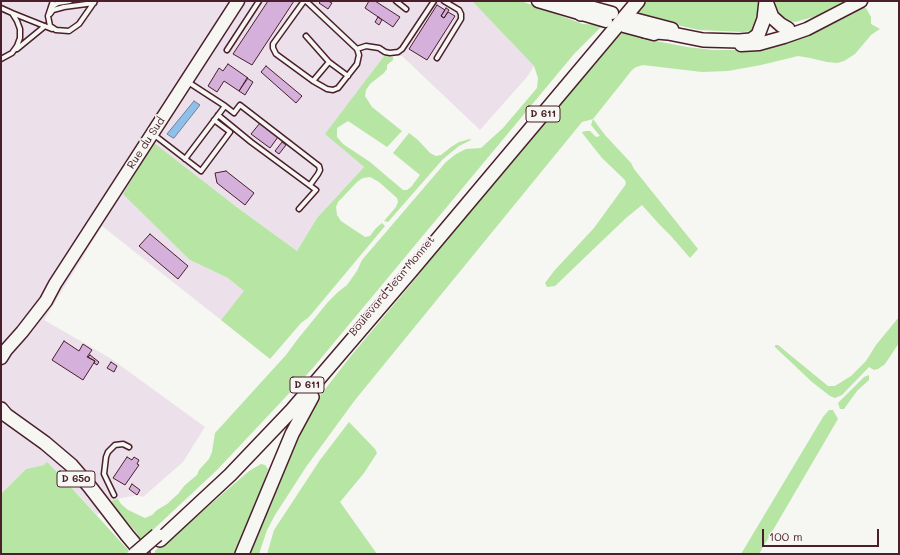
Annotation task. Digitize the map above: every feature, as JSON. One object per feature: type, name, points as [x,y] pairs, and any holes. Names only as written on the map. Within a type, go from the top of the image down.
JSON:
[{"type":"main road","points":[[567,1],[581,14]]},
{"type":"main road","name":"Boulevard Jean Monnet","points":[[143,554],[289,406],[387,293],[631,1]]},
{"type":"main road","name":"Boulevard Jean Monnet","points":[[135,554],[159,537],[230,475],[292,410],[638,1]]},
{"type":"main road","points":[[766,2],[772,17],[781,25],[788,28]]},
{"type":"main road","points":[[645,31],[719,41],[751,40],[758,35],[764,19],[766,2]]},
{"type":"main road","points":[[242,554],[289,441],[311,398],[344,356],[414,274],[448,227]]},
{"type":"main road","points":[[1,409],[6,415],[45,443],[71,465],[143,554]]},
{"type":"main road","name":"D 650","points":[[1,420],[28,437],[67,469],[81,484],[135,554]]},
{"type":"street","name":"Rue du Sud","points":[[1,358],[37,314],[238,1]]},
{"type":"street","points":[[538,1],[581,14],[609,17],[567,1]]},
{"type":"street","points":[[821,22],[788,28],[777,32],[732,37],[699,35],[662,27],[627,22],[645,31],[669,38],[708,44],[759,44],[784,38],[808,29],[861,1]]},
{"type":"street","name":"Rue du Sud","points":[[1,346],[18,329],[55,284]]},
{"type":"lane","points":[[53,1],[48,16],[50,26],[56,30]]},
{"type":"lane","points":[[51,7],[58,3],[70,1]]},
{"type":"lane","points":[[227,50],[260,1]]},
{"type":"lane","points":[[305,1],[357,49],[359,59],[357,64],[338,88],[333,90],[327,89],[313,81],[276,54],[272,48],[277,38],[305,1]]},
{"type":"lane","points":[[396,1],[406,9]]},
{"type":"lane","points":[[357,49],[366,46],[379,48],[390,53],[398,52],[434,1]]},
{"type":"lane","points":[[437,58],[462,19],[459,10],[449,2],[444,1]]},
{"type":"lane","points":[[48,16],[53,10],[95,2]]},
{"type":"lane","points":[[1,8],[56,30],[69,31],[80,24],[95,2]]},
{"type":"lane","points":[[12,13],[20,29],[20,38],[12,53]]},
{"type":"lane","points":[[1,59],[12,53],[45,26]]},
{"type":"lane","points":[[306,36],[329,62],[348,76]]},
{"type":"lane","points":[[313,81],[329,62]]},
{"type":"lane","points":[[186,81],[234,113],[240,105],[319,166],[320,170],[310,185]]},
{"type":"lane","points":[[185,158],[225,106]]},
{"type":"lane","points":[[218,115],[251,142],[316,190],[299,209]]},
{"type":"lane","points":[[152,134],[201,171],[230,132],[214,120]]},
{"type":"lane","points":[[114,495],[104,474],[106,457],[108,452],[115,445],[123,444],[129,447]]},
{"type":"shaded area","points":[[1,1],[472,1],[534,66],[527,77],[480,130],[402,56],[384,56],[326,134],[364,167],[317,218],[297,251],[166,153],[190,260],[228,278],[245,291],[221,320],[102,226],[44,320],[110,358],[205,427],[183,462],[143,497],[137,495],[113,500],[97,515],[59,474],[44,465],[26,469],[1,494]]},
{"type":"green space","points":[[472,1],[521,1],[583,24],[603,25],[574,54],[312,369],[217,470],[141,541],[136,532],[111,503],[113,500],[118,499],[128,510],[145,518],[152,515],[178,494],[185,485],[197,475],[199,470],[209,459],[212,452],[215,433],[286,355],[328,302],[347,285],[357,271],[362,260],[446,162],[456,154],[466,149],[481,148],[503,128],[537,88],[538,78],[534,66]]},
{"type":"green space","points":[[643,1],[762,1],[758,25],[752,31],[743,32],[699,30],[632,15]]},
{"type":"green space","points":[[771,1],[847,1],[817,16],[795,22],[786,20],[777,14]]},
{"type":"green space","points":[[864,8],[866,8],[871,17],[871,24],[880,29],[871,35],[855,54],[844,61],[837,63],[798,56],[728,71],[702,72],[643,65],[636,67],[593,119],[582,122],[355,400],[306,467],[275,515],[267,530],[259,554],[247,554],[300,429],[316,401],[350,357],[417,277],[460,221],[621,28],[656,41],[713,50],[745,50],[778,46],[806,37]]},
{"type":"green space","points":[[384,56],[393,57],[393,60],[387,65],[387,69],[384,73],[370,84],[366,90],[365,96],[372,107],[402,131],[387,147],[348,121],[337,128],[337,137],[343,144],[370,162],[403,190],[407,190],[420,175],[393,153],[409,133],[430,153],[436,156],[441,155],[459,142],[471,140],[459,146],[443,159],[388,222],[384,221],[396,207],[398,202],[397,198],[379,182],[370,177],[363,178],[358,181],[338,202],[336,207],[337,215],[341,221],[365,237],[370,236],[382,223],[385,226],[309,317],[301,323],[270,359],[221,320],[244,291],[228,278],[190,260],[123,194],[154,143],[238,208],[297,251],[317,218],[364,167],[325,134]]},
{"type":"green space","points":[[593,119],[605,135],[631,163],[634,169],[698,249],[690,258],[642,205],[626,218],[555,286],[547,287],[545,283],[554,271],[594,228],[626,184],[625,180],[602,158],[583,134],[582,132],[590,131],[596,137],[600,136],[591,125]]},
{"type":"green space","points":[[899,317],[899,343],[885,364],[874,370],[869,367],[842,395],[835,398],[830,396],[812,382],[775,347],[775,345],[778,345],[828,386],[835,386],[851,376],[866,361],[876,345]]},
{"type":"green space","points":[[869,375],[869,380],[857,391],[844,409],[840,409],[838,403],[864,377]]},
{"type":"green space","points":[[829,410],[833,410],[838,419],[759,554],[741,554],[823,417]]},
{"type":"green space","points":[[349,422],[377,453],[364,473],[340,502],[377,554],[267,554],[274,530],[320,460]]},
{"type":"green space","points":[[47,462],[129,551],[126,554],[1,554],[1,494],[26,469],[44,465]]},
{"type":"green space","points":[[261,464],[265,465],[268,469],[259,497],[236,554],[155,554],[155,551],[163,543],[183,528],[249,471]]},
{"type":"water","points":[[194,101],[200,105],[174,138],[167,134]]},
{"type":"building","points":[[268,1],[294,1],[252,65],[233,54]]},
{"type":"building","points":[[321,1],[328,1],[332,3],[328,9],[319,3]]},
{"type":"building","points":[[369,1],[375,1],[400,17],[393,27],[365,8]]},
{"type":"building","points":[[437,5],[445,10],[441,16],[444,18],[448,12],[455,16],[427,60],[409,49]]},
{"type":"building","points":[[446,8],[449,10],[444,18],[441,16]]},
{"type":"building","points":[[378,17],[382,20],[379,25],[375,22]]},
{"type":"building","points":[[228,64],[248,78],[239,91],[224,81],[217,92],[208,86],[219,68],[223,71]]},
{"type":"building","points":[[266,66],[302,96],[296,103],[261,72]]},
{"type":"building","points":[[247,78],[253,82],[245,95],[239,91]]},
{"type":"building","points":[[260,123],[278,137],[270,148],[251,134]]},
{"type":"building","points":[[282,142],[286,145],[279,154],[275,151]]},
{"type":"building","points":[[226,171],[254,193],[245,205],[217,183],[215,173]]},
{"type":"building","points":[[150,234],[188,266],[178,279],[139,246]]},
{"type":"building","points":[[64,341],[79,351],[83,344],[92,350],[87,357],[95,361],[83,380],[52,360]]},
{"type":"building","points":[[90,355],[99,362],[97,365],[94,363],[95,361],[88,357]]},
{"type":"building","points":[[111,362],[117,366],[114,372],[107,368]]},
{"type":"building","points":[[127,457],[132,460],[134,457],[139,460],[137,464],[139,465],[125,485],[113,478]]},
{"type":"building","points":[[132,484],[140,490],[137,495],[129,489]]}]
